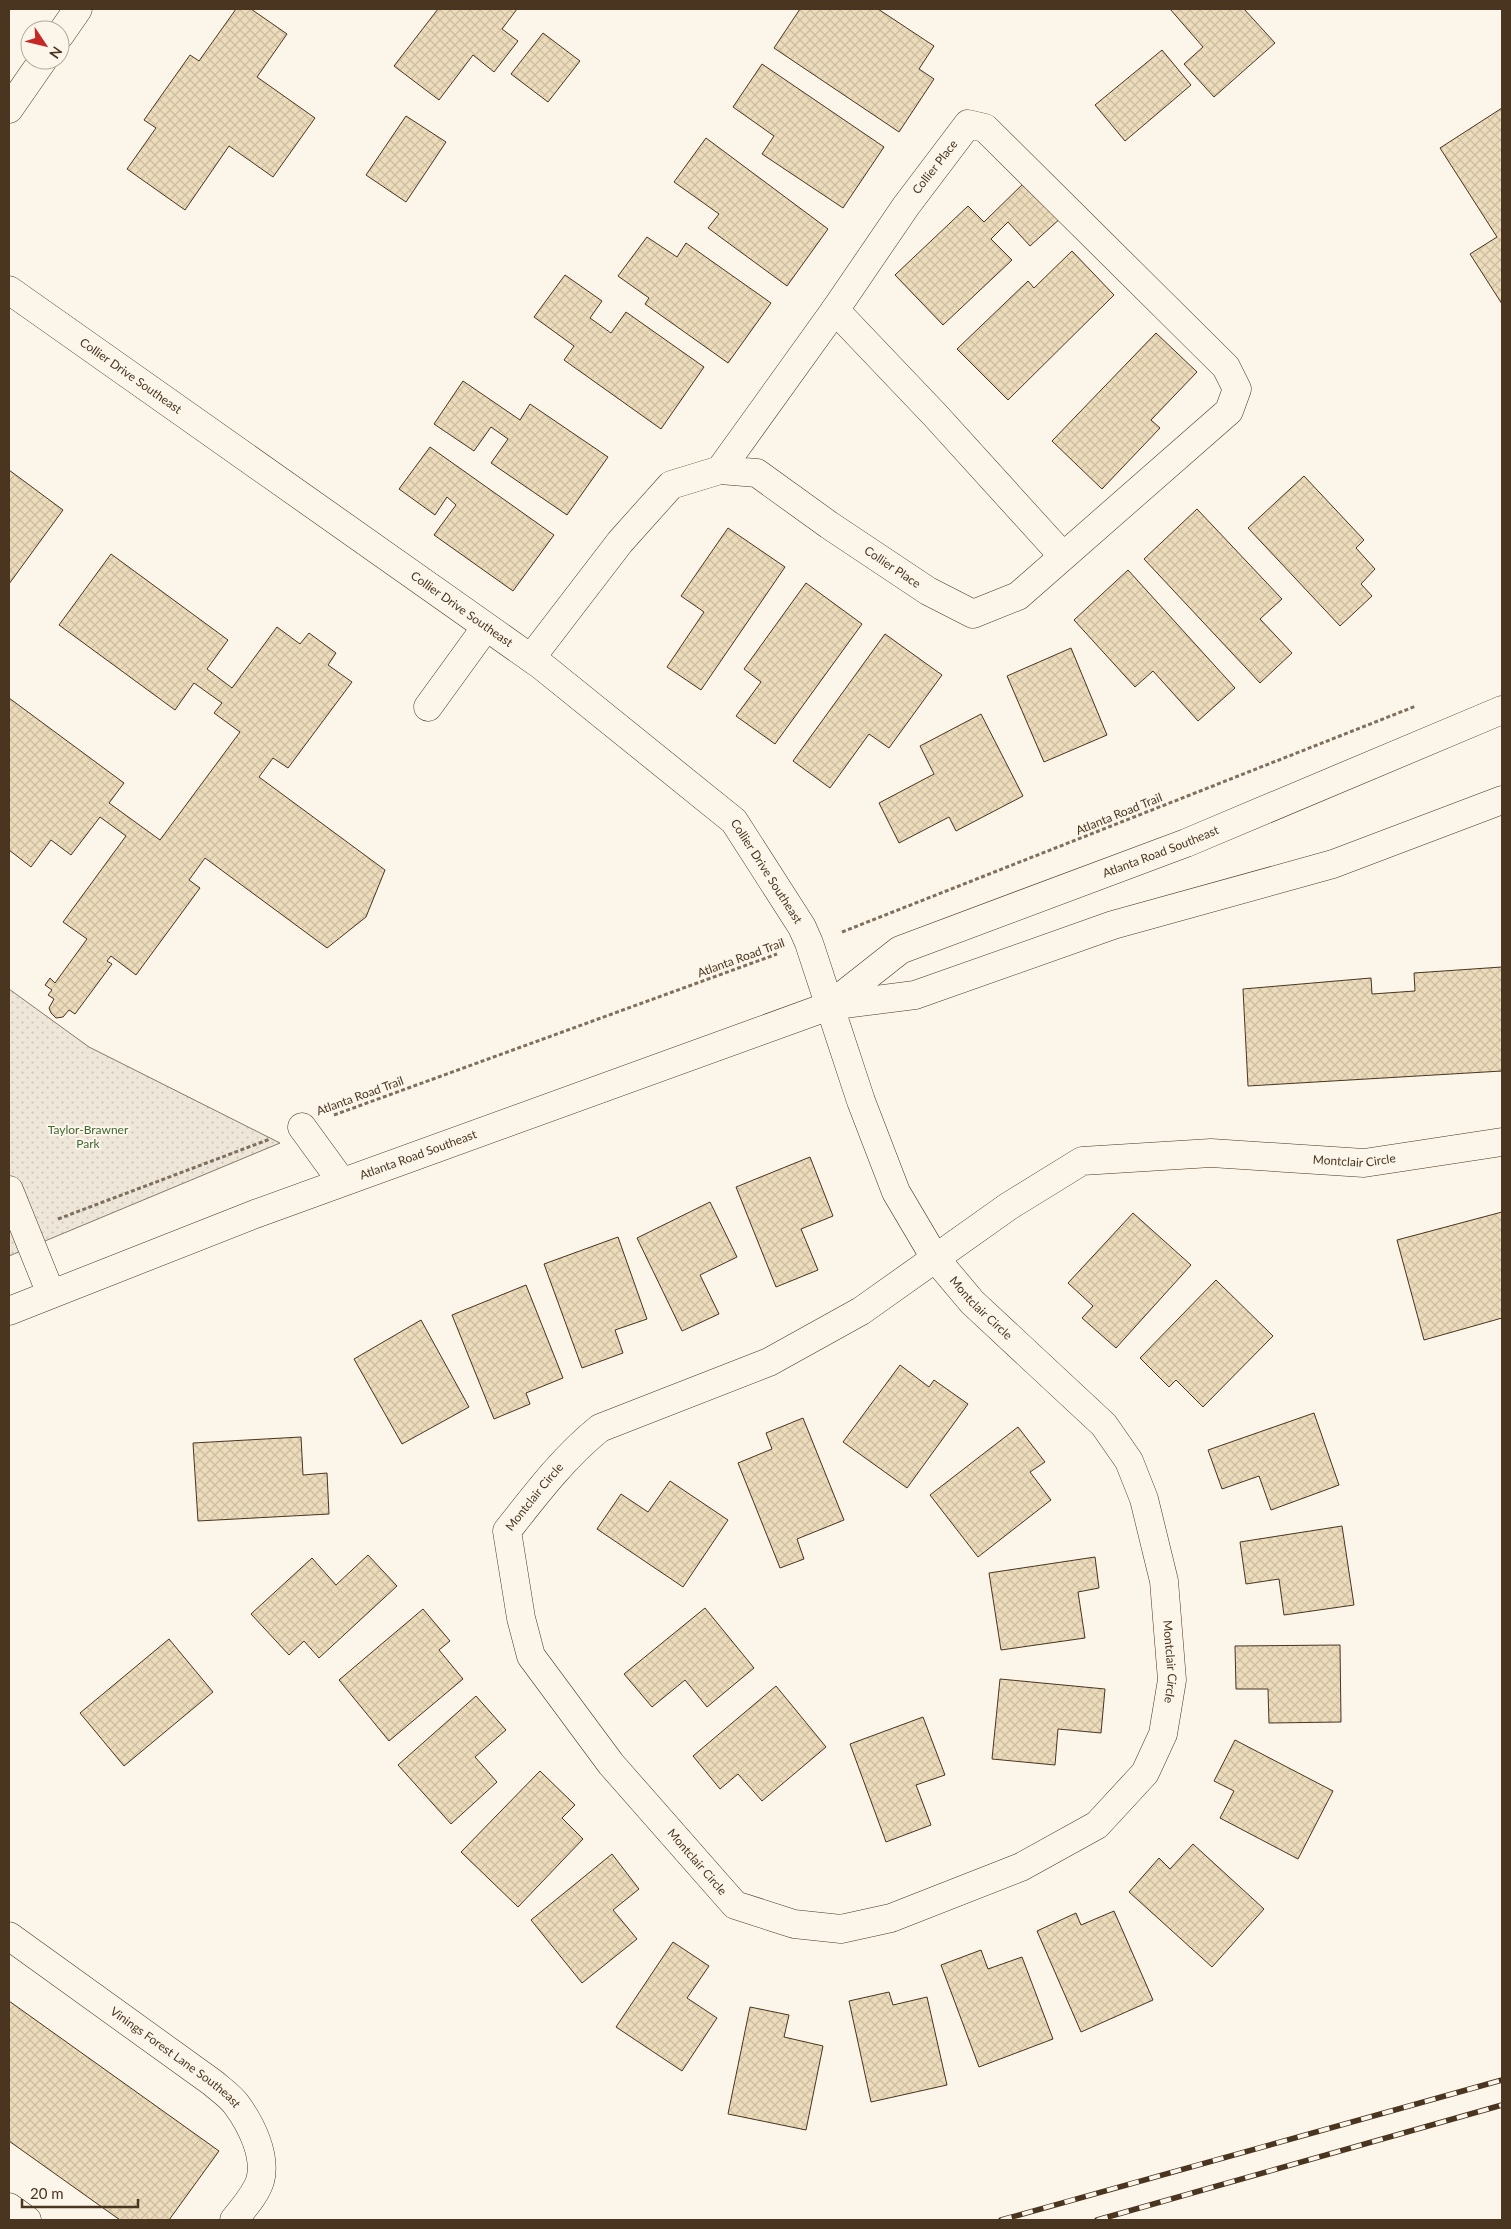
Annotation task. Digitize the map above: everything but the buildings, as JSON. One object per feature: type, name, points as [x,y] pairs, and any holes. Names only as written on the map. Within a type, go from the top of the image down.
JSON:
[{"type":"street","points":[[70,21],[78,9]]},
{"type":"street","points":[[9,109],[36,70]]},
{"type":"street","name":"Collier Place","points":[[531,658],[620,542],[671,485],[720,470],[757,473],[829,525],[928,591],[973,614],[1018,596],[1229,411],[1237,389],[1226,367],[985,128],[968,124],[906,206],[836,310],[720,470]]},
{"type":"street","name":"Collier Drive Southeast","points":[[9,290],[531,658],[734,821],[802,927],[829,1006]]},
{"type":"street","points":[[836,310],[942,422],[1063,556]]},
{"type":"street","points":[[428,707],[486,627]]},
{"type":"street","name":"Atlanta Road Southeast","points":[[829,1006],[900,950],[1186,843],[1502,710]]},
{"type":"street","name":"Atlanta Road Southeast","points":[[9,1311],[342,1182],[829,1006],[915,995],[1113,925],[1333,864],[1502,800]]},
{"type":"street","name":"Montclair Circle","points":[[829,1006],[861,1101],[896,1192],[935,1258],[972,1302],[1104,1425],[1129,1461],[1144,1499],[1164,1581],[1172,1680],[1163,1734],[1144,1773],[1097,1825],[1021,1867],[891,1918],[841,1929],[794,1924],[735,1905],[611,1764],[531,1656],[521,1618],[508,1531],[541,1488],[579,1444],[600,1428],[769,1362],[861,1311],[935,1258],[1009,1206],[1082,1161],[1211,1153],[1364,1163],[1502,1142]]},
{"type":"street","points":[[302,1128],[342,1182]]},
{"type":"street","points":[[9,1190],[51,1294]]},
{"type":"street","name":"Vinings Forest Lane Southeast","points":[[9,1936],[213,2083],[235,2102],[247,2120],[255,2139],[262,2167],[260,2181],[253,2196],[234,2220]]},
{"type":"street","points":[[9,2207],[27,2220]]},
{"type":"path","name":"Atlanta Road Trail","points":[[25,1231],[302,1128],[874,921],[1424,703]]},
{"type":"green space","name":"Taylor-Brawner Park","points":[[9,989],[89,1047],[280,1143],[9,1256]]},
{"type":"railway","points":[[1001,2220],[1502,2080]]},
{"type":"railway","points":[[1097,2220],[1502,2105]]}]
